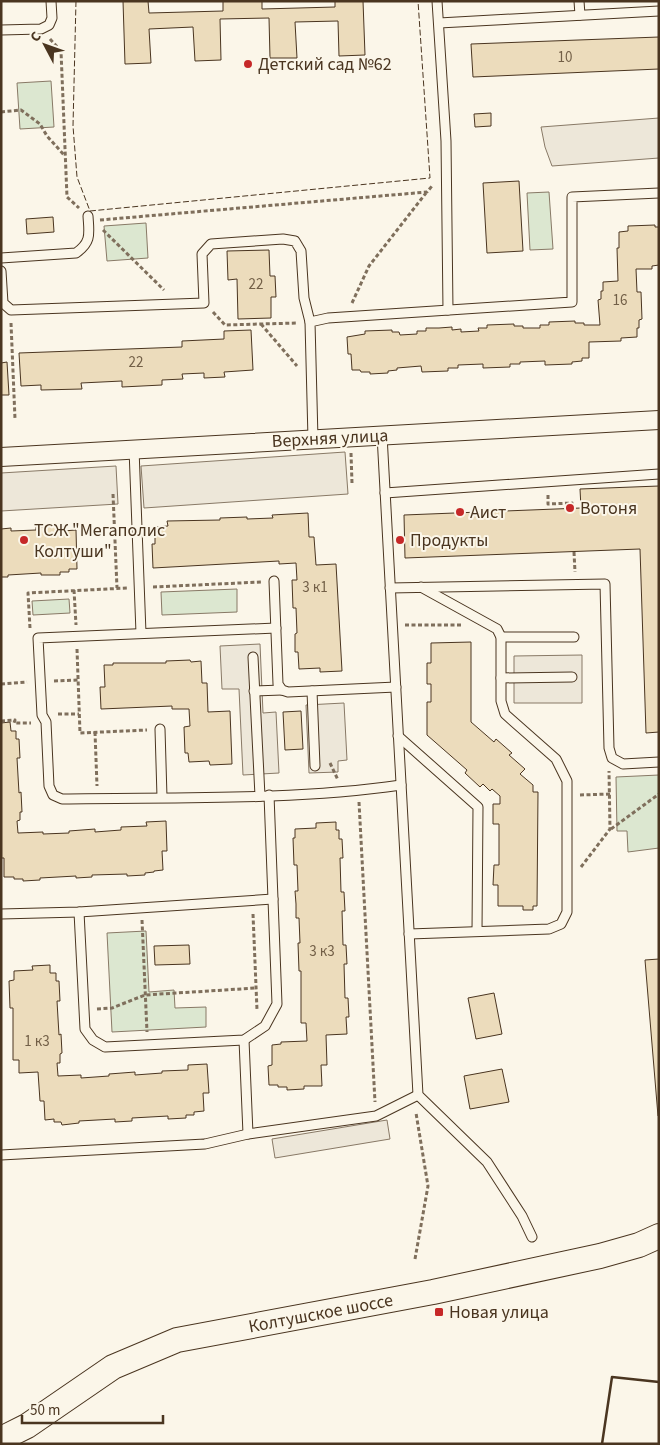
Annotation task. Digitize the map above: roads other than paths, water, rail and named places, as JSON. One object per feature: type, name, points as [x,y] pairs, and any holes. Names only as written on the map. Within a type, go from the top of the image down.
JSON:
[{"type":"main road","name":"Колтушское шоссе","points":[[1,1439],[27,1426],[112,1367],[176,1340],[433,1292],[615,1252],[639,1245],[659,1236]]},
{"type":"street","name":"Верхняя улица","points":[[1,457],[659,420]]},
{"type":"lane","points":[[1,30],[42,29],[49,25],[52,18],[51,1]]},
{"type":"lane","points":[[437,1],[446,141],[448,310]]},
{"type":"lane","points":[[579,1],[580,15]]},
{"type":"lane","points":[[439,22],[659,10]]},
{"type":"lane","points":[[310,322],[328,318],[572,302],[572,197],[659,193]]},
{"type":"lane","points":[[1,258],[76,252],[85,247],[89,238],[91,218]]},
{"type":"lane","points":[[1,271],[3,302],[11,310],[204,303],[202,254],[211,244],[283,239],[295,241],[301,251],[304,298],[310,322],[313,439]]},
{"type":"lane","points":[[382,435],[418,1094],[487,1162],[522,1216],[532,1237]]},
{"type":"lane","points":[[134,449],[141,633]]},
{"type":"lane","points":[[385,493],[659,474]]},
{"type":"lane","points":[[274,581],[278,684],[282,690]]},
{"type":"lane","points":[[390,588],[605,584],[609,748],[612,758],[623,764],[659,762]]},
{"type":"lane","points":[[409,934],[549,929],[561,924],[567,912],[566,781],[556,759],[506,714],[501,701],[501,637],[497,629],[420,588]]},
{"type":"lane","points":[[276,628],[38,638],[42,715],[46,722],[49,786],[53,795],[62,799],[264,796],[358,791],[401,784]]},
{"type":"lane","points":[[501,637],[574,637]]},
{"type":"lane","points":[[79,912],[85,1029],[93,1040],[105,1047],[244,1040],[265,1026],[277,1004],[273,899],[254,691],[253,657]]},
{"type":"lane","points":[[501,678],[572,677]]},
{"type":"lane","points":[[254,691],[282,690],[288,692],[396,687]]},
{"type":"lane","points":[[312,691],[315,766]]},
{"type":"lane","points":[[160,729],[162,797]]},
{"type":"lane","points":[[398,736],[478,807],[477,931]]},
{"type":"lane","points":[[1,914],[79,912],[273,899]]},
{"type":"lane","points":[[244,1040],[248,1134]]},
{"type":"lane","points":[[1,1155],[205,1144],[248,1134],[376,1116],[418,1094]]},
{"type":"place","name":"Детский сад №62","points":[[248,64]]},
{"type":"place","name":"Вотоня","points":[[570,508]]},
{"type":"place","name":"Аист","points":[[460,512]]},
{"type":"place","name":"ТСЖ \"Мегаполис Колтуши\"","points":[[24,540]]},
{"type":"place","name":"Продукты","points":[[400,540]]},
{"type":"place","name":"Новая улица","points":[[439,1312]]}]
